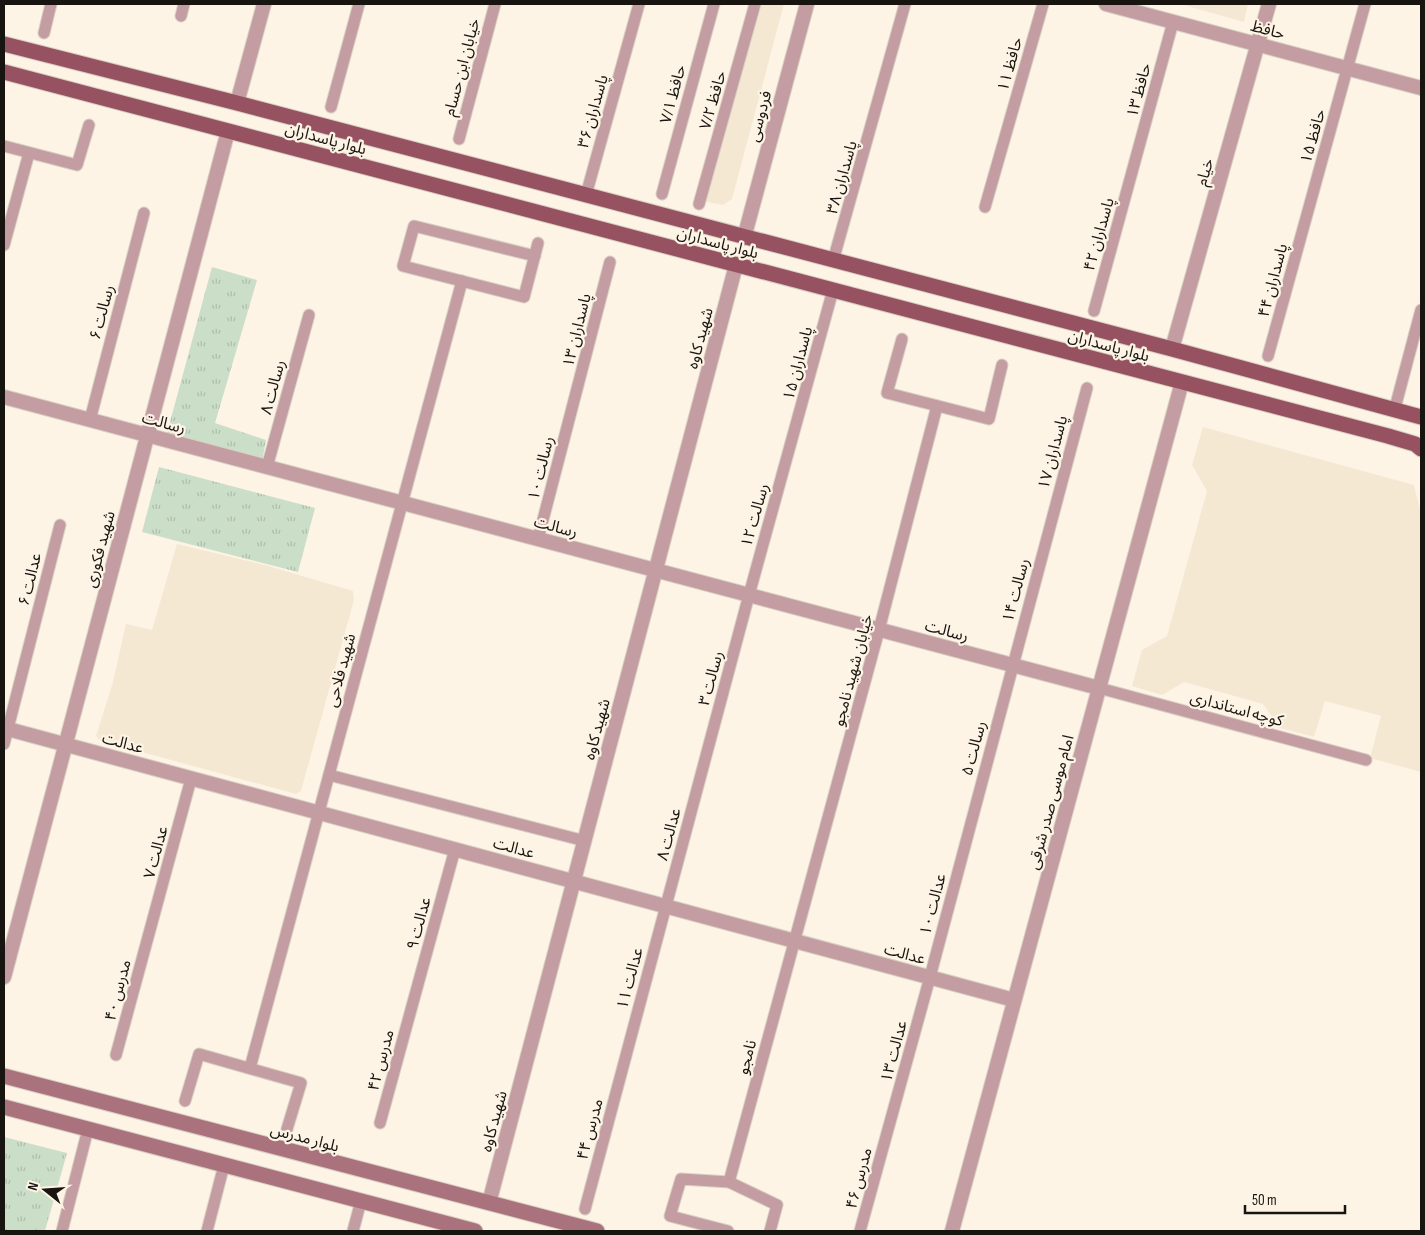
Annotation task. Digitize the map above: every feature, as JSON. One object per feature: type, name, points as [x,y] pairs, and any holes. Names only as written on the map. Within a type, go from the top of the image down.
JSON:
[{"type":"main road","name":"بلوار پاسداران","points":[[4,44],[237,103],[1421,416]]},
{"type":"main road","name":"بلوار پاسداران","points":[[4,72],[1182,382],[1415,444],[1421,449]]},
{"type":"main road","name":"بلوار مدرس","points":[[4,1076],[597,1231]]},
{"type":"main road","points":[[4,1107],[475,1231]]},
{"type":"street","points":[[44,33],[51,4]]},
{"type":"street","points":[[181,16],[184,4]]},
{"type":"street","points":[[237,103],[264,4]]},
{"type":"street","points":[[331,107],[359,4]]},
{"type":"street","name":"خیابان ابن حسام","points":[[459,139],[495,4]]},
{"type":"street","name":"پاسداران ۳۶","points":[[586,196],[640,4]]},
{"type":"street","name":"حافظ ۷/۱","points":[[662,194],[714,4]]},
{"type":"street","name":"حافظ ۷/۲","points":[[699,204],[755,4]]},
{"type":"street","name":"فردوسی","points":[[744,238],[807,4]]},
{"type":"street","name":"پاسداران ۳۸","points":[[833,261],[905,4]]},
{"type":"street","name":"حافظ ۱۱","points":[[985,206],[1043,4]]},
{"type":"street","name":"حافظ","points":[[1106,4],[1421,88]]},
{"type":"street","name":"خیام","points":[[1172,349],[1269,4]]},
{"type":"street","name":"حافظ ۱۵","points":[[1308,213],[1365,4]]},
{"type":"street","name":"حافظ ۱۳","points":[[1134,167],[1174,22]]},
{"type":"street","points":[[4,146],[77,165],[89,124]]},
{"type":"street","name":"شهید فکوری","points":[[4,977],[228,131]]},
{"type":"street","points":[[4,245],[29,153]]},
{"type":"street","name":"پاسداران ۴۲","points":[[1094,310],[1134,167]]},
{"type":"street","name":"رسالت ۶","points":[[90,420],[144,213]]},
{"type":"street","name":"پاسداران ۴۴","points":[[1268,356],[1308,213]]},
{"type":"street","points":[[535,256],[414,226],[403,266],[524,297],[535,256],[538,243]]},
{"type":"street","name":"پاسداران ۱۳","points":[[573,406],[610,262]]},
{"type":"street","name":"شهید کاوه","points":[[489,1203],[736,265]]},
{"type":"street","name":"شهید فلاحی","points":[[250,1068],[462,282]]},
{"type":"street","name":"پاسداران ۱۵","points":[[791,444],[833,290]]},
{"type":"street","points":[[1395,408],[1421,310]]},
{"type":"street","name":"رسالت ۸","points":[[267,467],[309,315]]},
{"type":"street","points":[[902,339],[887,393],[989,419],[1002,366]]},
{"type":"street","name":"امام موسی صدر شرقی","points":[[952,1231],[1182,382]]},
{"type":"street","name":"پاسداران ۱۷","points":[[1050,524],[1087,388]]},
{"type":"street","name":"رسالت","points":[[4,397],[1099,688]]},
{"type":"street","name":"رسالت ۱۰","points":[[538,539],[573,406]]},
{"type":"street","name":"خیابان شهید نامجو","points":[[795,941],[880,630],[937,406]]},
{"type":"street","name":"رسالت ۱۲","points":[[749,595],[791,444]]},
{"type":"street","name":"رسالت ۱۴","points":[[1012,665],[1050,524]]},
{"type":"street","name":"عدالت ۶","points":[[4,744],[6,729],[60,525]]},
{"type":"street","name":"رسالت ۳","points":[[702,770],[749,595]]},
{"type":"street","name":"رسالت ۵","points":[[966,839],[1012,665]]},
{"type":"street","name":"کوچه استانداری","points":[[1099,688],[1366,760]]},
{"type":"street","name":"عدالت","points":[[6,729],[1014,1000]]},
{"type":"street","name":"عدالت ۸","points":[[665,906],[702,770]]},
{"type":"street","points":[[328,775],[585,841]]},
{"type":"street","name":"عدالت ۷","points":[[150,934],[192,779]]},
{"type":"street","name":"عدالت ۱۰","points":[[930,978],[966,839]]},
{"type":"street","name":"عدالت ۹","points":[[412,1006],[455,850]]},
{"type":"street","name":"عدالت ۱۱","points":[[624,1058],[665,906]]},
{"type":"street","name":"مدرس ۴۰","points":[[116,1055],[150,934]]},
{"type":"street","name":"نامجو","points":[[729,1182],[795,941]]},
{"type":"street","name":"عدالت ۱۳","points":[[887,1133],[930,978]]},
{"type":"street","name":"مدرس ۴۲","points":[[380,1122],[412,1006]]},
{"type":"street","points":[[185,1102],[199,1054],[302,1083],[287,1129]]},
{"type":"street","name":"مدرس ۴۴","points":[[585,1209],[624,1058]]},
{"type":"street","points":[[62,1231],[88,1129]]},
{"type":"street","name":"مدرس ۴۶","points":[[860,1231],[887,1133]]},
{"type":"street","points":[[207,1231],[224,1165]]},
{"type":"street","points":[[728,1231],[670,1216],[681,1179],[729,1182],[777,1204],[770,1231]]},
{"type":"street","points":[[353,1231],[361,1201]]},
{"type":"shaded area","points":[[758,4],[784,4],[732,199],[723,205],[707,202],[705,197]]},
{"type":"shaded area","points":[[1180,4],[1248,4],[1244,22]]},
{"type":"shaded area","points":[[1203,427],[1414,485],[1421,514],[1421,772],[1370,758],[1381,716],[1325,701],[1314,737],[1280,728],[1263,704],[1184,682],[1162,695],[1132,686],[1142,650],[1167,636],[1207,491],[1192,465]]},
{"type":"shaded area","points":[[177,544],[265,565],[353,591],[354,600],[301,791],[296,794],[101,741],[96,736],[113,682],[126,624],[152,630]]},
{"type":"green space","points":[[212,267],[257,280],[215,423],[266,440],[262,461],[167,433]]},
{"type":"green space","points":[[159,467],[315,508],[298,572],[142,532]]},
{"type":"green space","points":[[4,1137],[67,1153],[45,1231],[4,1231]]}]
